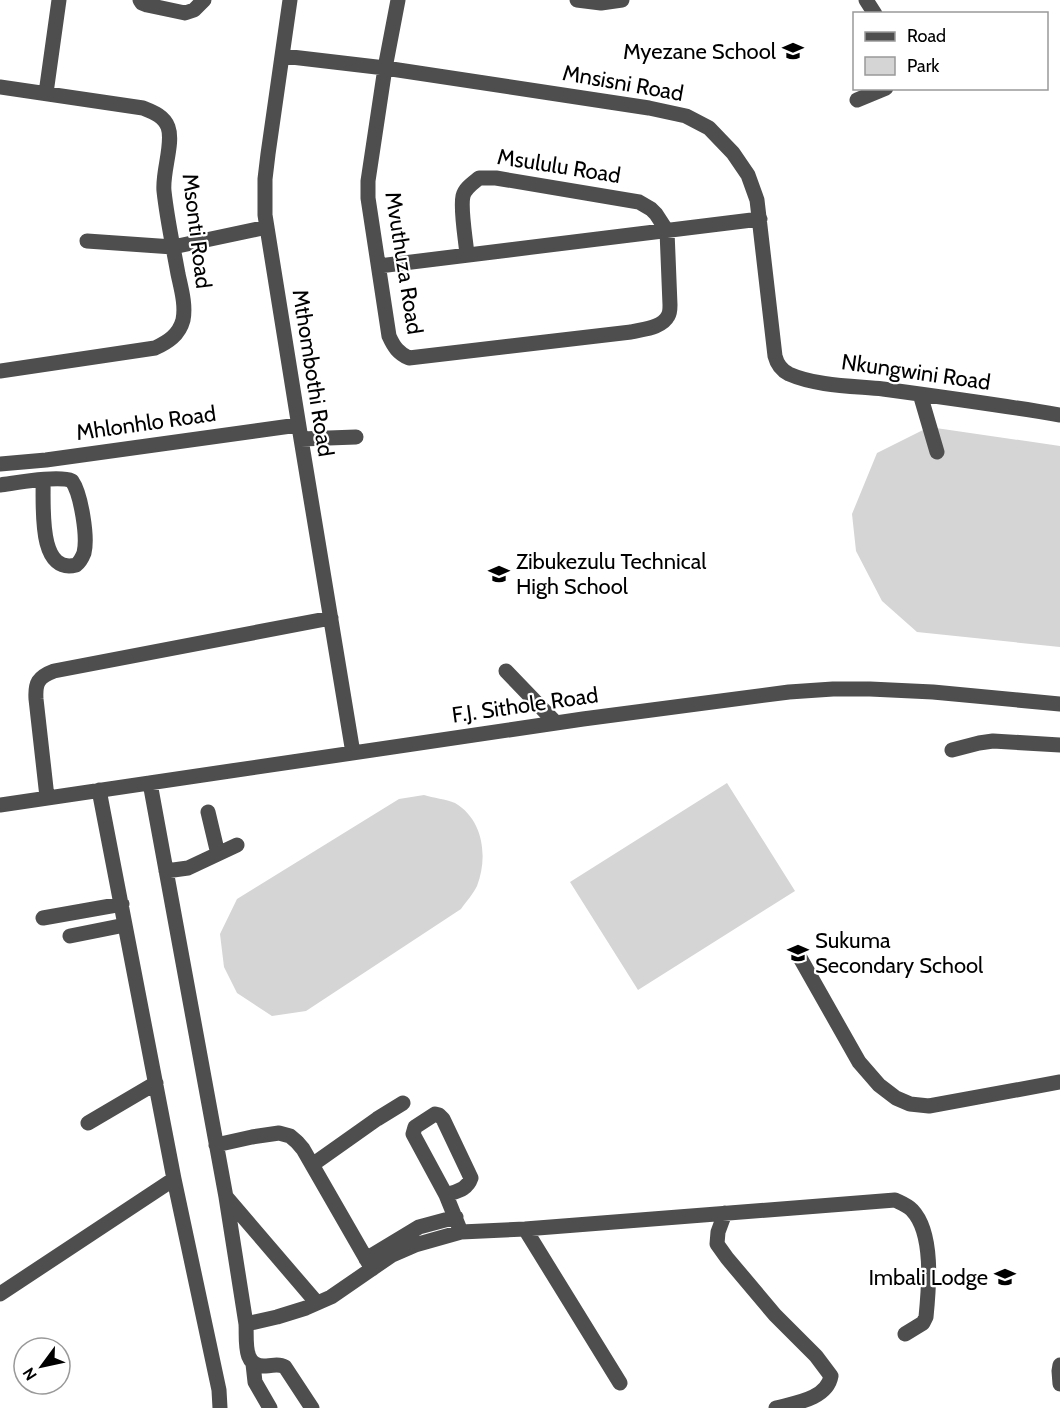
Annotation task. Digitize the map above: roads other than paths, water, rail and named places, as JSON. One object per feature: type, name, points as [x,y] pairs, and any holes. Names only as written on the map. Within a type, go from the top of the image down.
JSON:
[{"type":"street","points":[[46,93],[59,0]]},
{"type":"street","points":[[140,0],[147,5],[185,12],[194,10],[204,0]]},
{"type":"street","name":"Mvuthuza Road","points":[[398,0],[368,181],[389,336],[393,346],[400,353],[409,358],[631,332],[656,326],[668,316],[670,305],[667,231]]},
{"type":"street","points":[[577,0],[601,3],[622,0]]},
{"type":"street","name":"Mthombothi Road","points":[[285,1],[283,56],[265,178],[265,215],[353,753]]},
{"type":"street","name":"Mnsisni Road","points":[[283,56],[385,68],[650,108],[686,116],[709,128],[733,153],[748,175],[757,200],[775,356]]},
{"type":"street","name":"Msonti Road","points":[[0,87],[143,108],[163,119],[168,127],[170,141],[163,184],[184,317],[180,328],[170,340],[155,348],[0,371]]},
{"type":"street","points":[[857,100],[881,90]]},
{"type":"street","name":"Msululu Road","points":[[467,255],[463,196],[469,185],[479,178],[496,178],[631,200],[651,209],[662,221],[667,231]]},
{"type":"street","points":[[379,266],[760,219]]},
{"type":"street","points":[[87,241],[173,247],[267,227]]},
{"type":"street","name":"Nkungwini Road","points":[[775,356],[779,366],[787,373],[813,381],[1060,415]]},
{"type":"street","points":[[920,394],[937,452]]},
{"type":"street","name":"Mhlonhlo Road","points":[[0,464],[299,432],[356,437]]},
{"type":"street","points":[[0,485],[43,480],[72,480],[80,498],[85,543],[81,560],[76,566],[64,566],[51,557],[47,546],[43,480]]},
{"type":"street","points":[[48,797],[35,688],[44,674],[54,670],[330,618]]},
{"type":"street","points":[[506,671],[556,723]]},
{"type":"street","name":"F.J. Sithole Road","points":[[0,805],[556,723],[789,692],[833,689],[933,692],[1060,704]]},
{"type":"street","points":[[952,750],[993,741],[1060,745]]},
{"type":"street","points":[[150,783],[226,1197],[246,1324],[248,1357],[253,1364],[255,1382],[270,1408]]},
{"type":"street","points":[[99,790],[174,1179],[219,1390],[220,1408]]},
{"type":"street","points":[[208,812],[218,854]]},
{"type":"street","points":[[166,871],[188,868],[237,845]]},
{"type":"street","points":[[43,918],[122,904]]},
{"type":"street","points":[[70,936],[125,925]]},
{"type":"street","points":[[800,956],[859,1062],[879,1085],[896,1098],[910,1104],[929,1106],[1060,1082]]},
{"type":"street","points":[[88,1123],[156,1083]]},
{"type":"street","points":[[312,1166],[403,1103]]},
{"type":"street","points":[[446,1195],[465,1188],[471,1178],[443,1119],[435,1114],[415,1127],[412,1134],[446,1195],[462,1232]]},
{"type":"street","points":[[216,1145],[279,1133],[297,1142],[369,1264]]},
{"type":"street","points":[[0,1294],[174,1179]]},
{"type":"street","points":[[226,1197],[317,1303]]},
{"type":"street","points":[[369,1264],[415,1245],[462,1232],[895,1200],[910,1208],[917,1216],[926,1240],[930,1275],[926,1317],[923,1323],[905,1334]]},
{"type":"street","points":[[725,1213],[718,1232],[717,1244],[775,1315],[816,1356],[831,1376],[822,1391],[806,1400],[776,1408]]},
{"type":"street","points":[[246,1324],[277,1317],[331,1297],[407,1233],[419,1227],[456,1217]]},
{"type":"street","points":[[525,1229],[620,1383]]},
{"type":"street","points":[[253,1364],[256,1366],[278,1364],[285,1367],[312,1408]]},
{"type":"street","points":[[1060,1365],[1060,1384]]},
{"type":"place","name":"Myezane School","points":[[793,51]]},
{"type":"place","name":"Zibukezulu Technical High School","points":[[499,574]]},
{"type":"place","name":"Sukuma Secondary School","points":[[798,953]]},
{"type":"place","name":"Imbali Lodge","points":[[1005,1277]]}]
